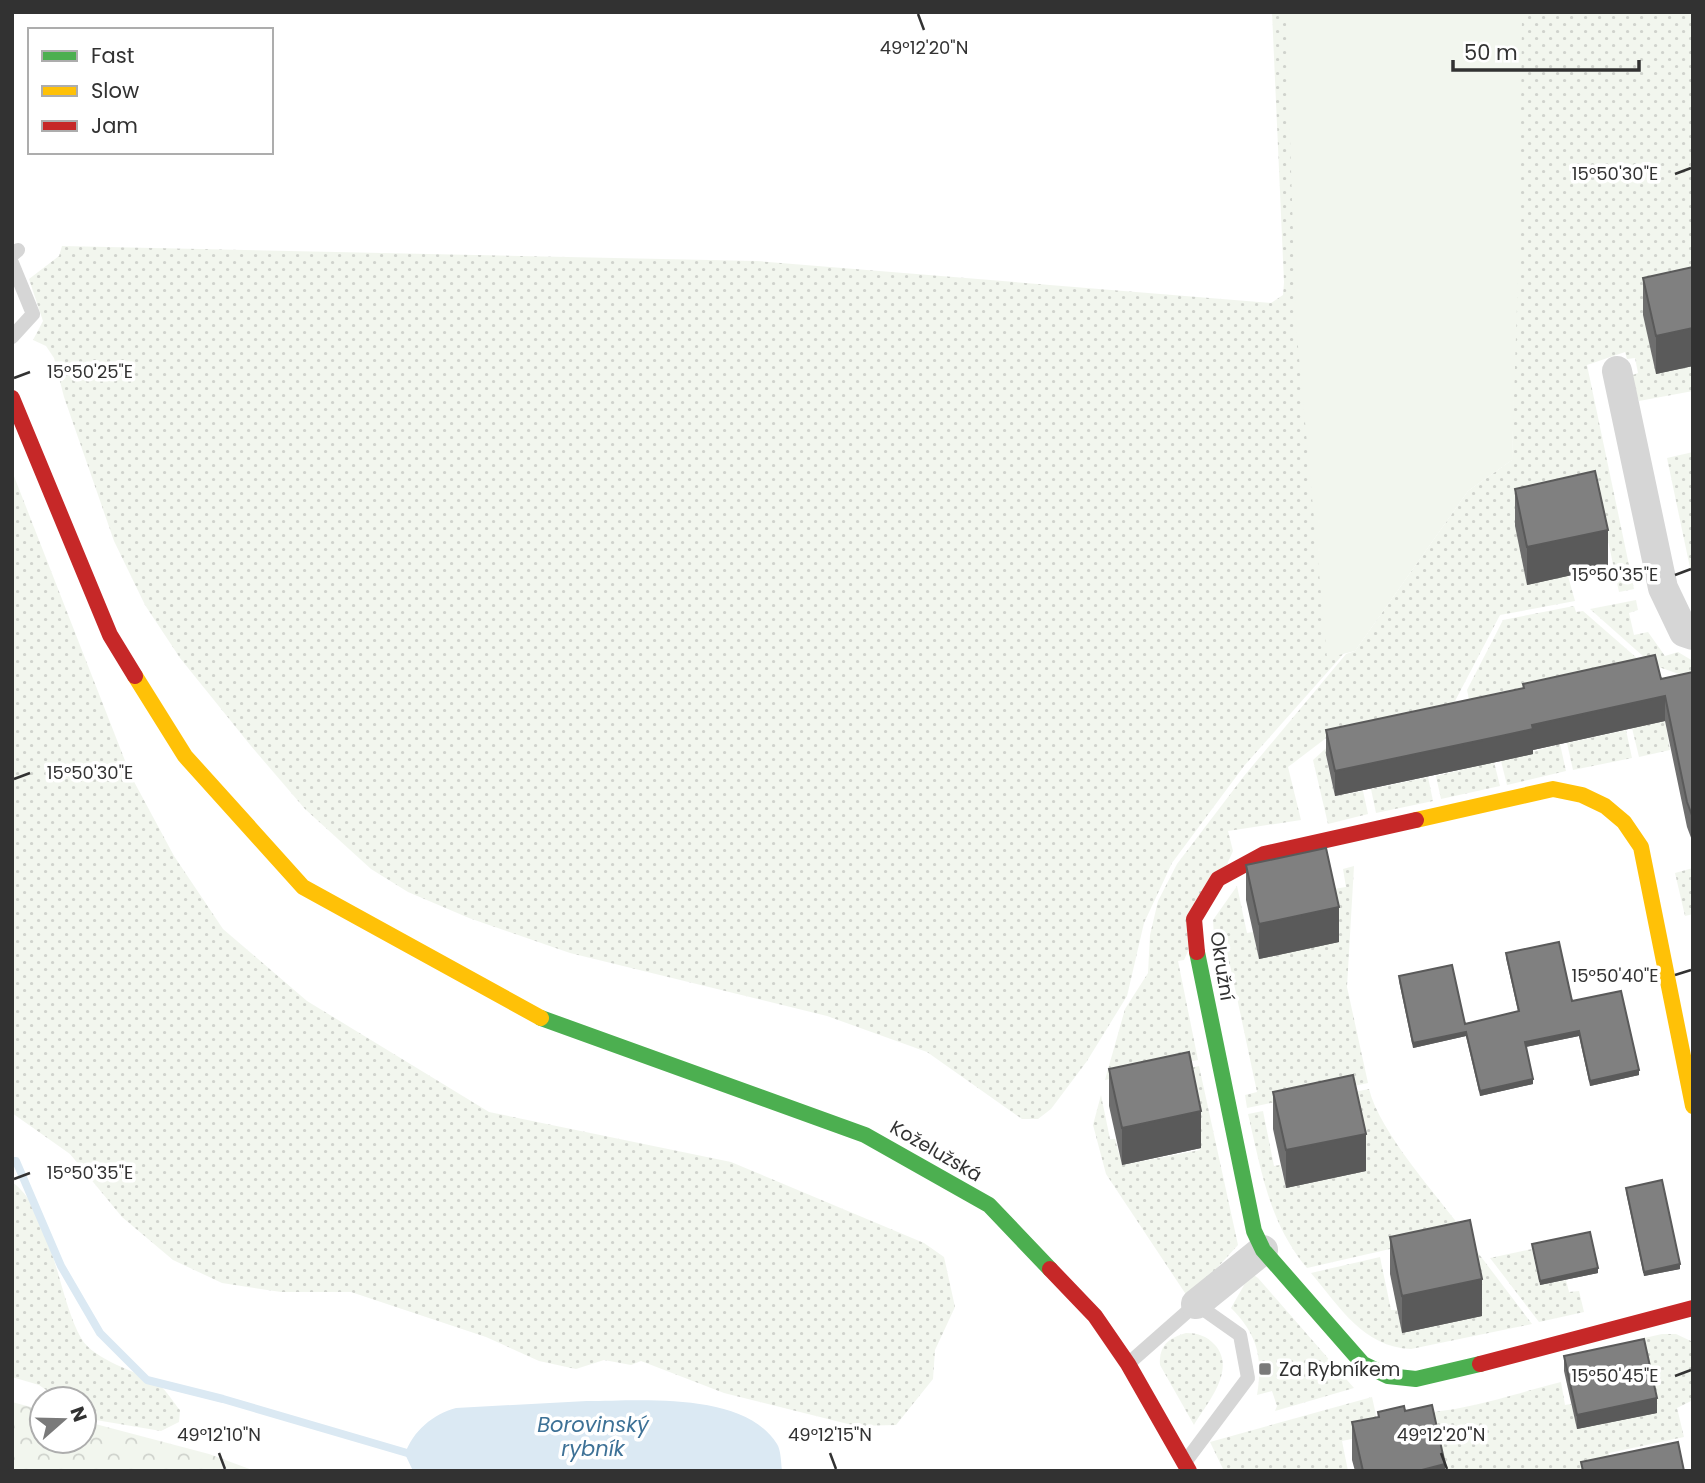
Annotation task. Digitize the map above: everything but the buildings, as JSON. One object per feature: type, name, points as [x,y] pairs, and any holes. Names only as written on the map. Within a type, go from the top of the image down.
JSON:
[{"type":"main road","name":"Koželužská","points":[[12,398],[110,635],[185,756],[303,887],[547,1021],[865,1135],[989,1205],[1095,1316],[1128,1364],[1187,1466]]},
{"type":"main road","name":"Okružní","points":[[1693,1107],[1641,847],[1626,821],[1586,794],[1553,789],[1264,854],[1217,879],[1194,919],[1201,980],[1254,1231],[1263,1250],[1363,1364],[1388,1376],[1416,1379],[1507,1359],[1693,1308]]},
{"type":"street","points":[[1617,371],[1663,588],[1684,632],[1693,635]]},
{"type":"street","points":[[1196,1304],[1263,1250]]},
{"type":"lane","points":[[12,337],[33,314],[14,256]]},
{"type":"lane","points":[[1128,1364],[1196,1304],[1240,1335],[1248,1378],[1187,1466]]},
{"type":"green space","points":[[1272,12],[1496,12],[1363,632],[1244,766],[1172,863],[1144,923],[1127,996],[1087,1061],[1051,1109],[1038,1119],[1022,1119],[927,1052],[827,1016],[570,953],[469,918],[408,892],[371,869],[305,809],[251,746],[180,658],[145,605],[114,541],[64,397],[54,358],[46,346],[33,340],[43,321],[29,279],[59,256],[62,246],[757,261],[1271,303],[1283,295],[1284,282]]},
{"type":"green space","points":[[1286,12],[1356,12],[1366,15],[1369,12],[1522,12],[1520,212],[1512,460],[1468,491],[1355,651],[1327,658],[1296,325]]},
{"type":"green space","points":[[1521,12],[1693,12],[1693,304],[1656,373],[1693,366],[1693,391],[1639,401],[1630,376],[1638,373],[1635,358],[1627,359],[1625,352],[1587,365],[1634,589],[1619,592],[1607,536],[1568,576],[1575,601],[1500,615],[1454,703],[1342,726],[1288,767],[1301,820],[1228,831],[1233,851],[1184,960],[1178,961],[1198,1060],[1105,1080],[1125,1009],[1148,973],[1150,935],[1158,901],[1177,864],[1244,776],[1346,654],[1355,651],[1468,491],[1512,460]]},
{"type":"green space","points":[[1693,452],[1693,582],[1667,458]]},
{"type":"green space","points":[[12,471],[131,776],[174,856],[223,929],[307,1001],[489,1112],[731,1162],[924,1243],[944,1257],[955,1307],[935,1350],[933,1379],[896,1425],[856,1426],[724,1393],[641,1361],[631,1365],[604,1360],[576,1369],[539,1361],[486,1337],[351,1292],[281,1292],[222,1283],[173,1260],[122,1217],[70,1154],[12,1113]]},
{"type":"green space","points":[[1636,600],[1638,610],[1629,613],[1634,635],[1648,632],[1665,656],[1678,652],[1693,661],[1693,679],[1653,665],[1590,609]]},
{"type":"green space","points":[[1574,606],[1576,612],[1583,611],[1638,659],[1634,663],[1469,699],[1467,690],[1503,620]]},
{"type":"green space","points":[[1665,721],[1670,750],[1639,757],[1632,728]]},
{"type":"green space","points":[[1626,730],[1632,758],[1573,770],[1567,743]]},
{"type":"green space","points":[[1344,732],[1326,756],[1335,796],[1363,791],[1368,814],[1328,824],[1313,760]]},
{"type":"green space","points":[[1560,744],[1566,771],[1507,785],[1501,761]]},
{"type":"green space","points":[[1494,762],[1500,786],[1441,799],[1436,776]]},
{"type":"green space","points":[[1428,777],[1433,801],[1376,813],[1371,789]]},
{"type":"green space","points":[[1354,866],[1347,987],[1368,1083],[1247,1108],[1245,1095],[1257,1092],[1230,965],[1216,967],[1213,920],[1237,886],[1247,933],[1253,932],[1259,959],[1327,890],[1346,887],[1343,869]]},
{"type":"green space","points":[[1693,868],[1693,914],[1685,916],[1675,873]]},
{"type":"green space","points":[[1199,1066],[1238,1245],[1195,1292],[1187,1296],[1106,1174],[1093,1125],[1101,1095],[1110,1139],[1115,1139],[1122,1165],[1200,1150],[1189,1090],[1144,1078]]},
{"type":"green space","points":[[1369,1089],[1375,1106],[1397,1144],[1464,1232],[1307,1268],[1294,1251],[1275,1214],[1262,1175],[1248,1114],[1263,1111],[1274,1166],[1280,1165],[1286,1188],[1365,1171],[1309,1101]]},
{"type":"green space","points":[[12,1182],[25,1195],[45,1232],[81,1338],[96,1353],[162,1387],[180,1410],[179,1422],[161,1431],[98,1420],[98,1385],[39,1385],[12,1377]]},
{"type":"green space","points":[[1466,1237],[1532,1324],[1411,1349],[1394,1347],[1379,1341],[1354,1323],[1311,1273],[1380,1257],[1391,1310],[1397,1310],[1403,1333]]},
{"type":"green space","points":[[1532,1249],[1540,1285],[1566,1280],[1569,1292],[1579,1291],[1584,1312],[1539,1322],[1490,1258]]},
{"type":"green space","points":[[1251,1273],[1354,1388],[1275,1411],[1277,1406],[1272,1391],[1257,1395],[1259,1358],[1253,1338],[1231,1308]]},
{"type":"green space","points":[[1186,1333],[1202,1336],[1212,1342],[1221,1355],[1223,1365],[1218,1386],[1194,1425],[1160,1365],[1161,1353],[1166,1344],[1174,1337]]},
{"type":"green space","points":[[1662,1334],[1676,1334],[1693,1342],[1693,1400],[1677,1408],[1684,1437],[1609,1453],[1611,1465],[1584,1471],[1438,1471],[1391,1446],[1385,1410],[1427,1413],[1449,1410],[1561,1382],[1565,1405],[1571,1404],[1578,1429],[1618,1344]]},
{"type":"green space","points":[[1372,1397],[1380,1433],[1342,1441],[1348,1471],[1224,1471],[1210,1442]]},
{"type":"green space","points":[[12,1402],[28,1406],[28,1455],[98,1455],[98,1425],[209,1454],[255,1471],[12,1471]]},
{"type":"water","name":"Borovinský rybník","points":[[587,1401],[690,1403],[717,1407],[741,1415],[762,1427],[777,1444],[782,1471],[413,1471],[405,1454],[413,1438],[425,1425],[439,1414],[456,1408]]},
{"type":"waterway","points":[[12,1161],[16,1161],[61,1266],[100,1333],[147,1380],[223,1399],[414,1455]]},
{"type":"traffic: fast","points":[[1197,952],[1254,1231],[1263,1250],[1363,1364],[1388,1376],[1416,1379],[1480,1364]]},
{"type":"traffic: fast","points":[[541,1018],[865,1135],[989,1205],[1050,1269]]},
{"type":"traffic: slow","points":[[135,676],[185,756],[303,887],[541,1018]]},
{"type":"traffic: slow","points":[[1416,820],[1553,789],[1582,795],[1605,806],[1624,822],[1641,847],[1693,1106]]},
{"type":"traffic: jam","points":[[12,398],[110,635],[135,676]]},
{"type":"traffic: jam","points":[[1197,952],[1194,919],[1218,879],[1264,854],[1416,820]]},
{"type":"traffic: jam","points":[[1050,1269],[1095,1316],[1128,1364],[1189,1471]]},
{"type":"traffic: jam","points":[[1480,1364],[1693,1308]]},
{"type":"place","name":"Za Rybníkem","points":[[1265,1369]]}]
